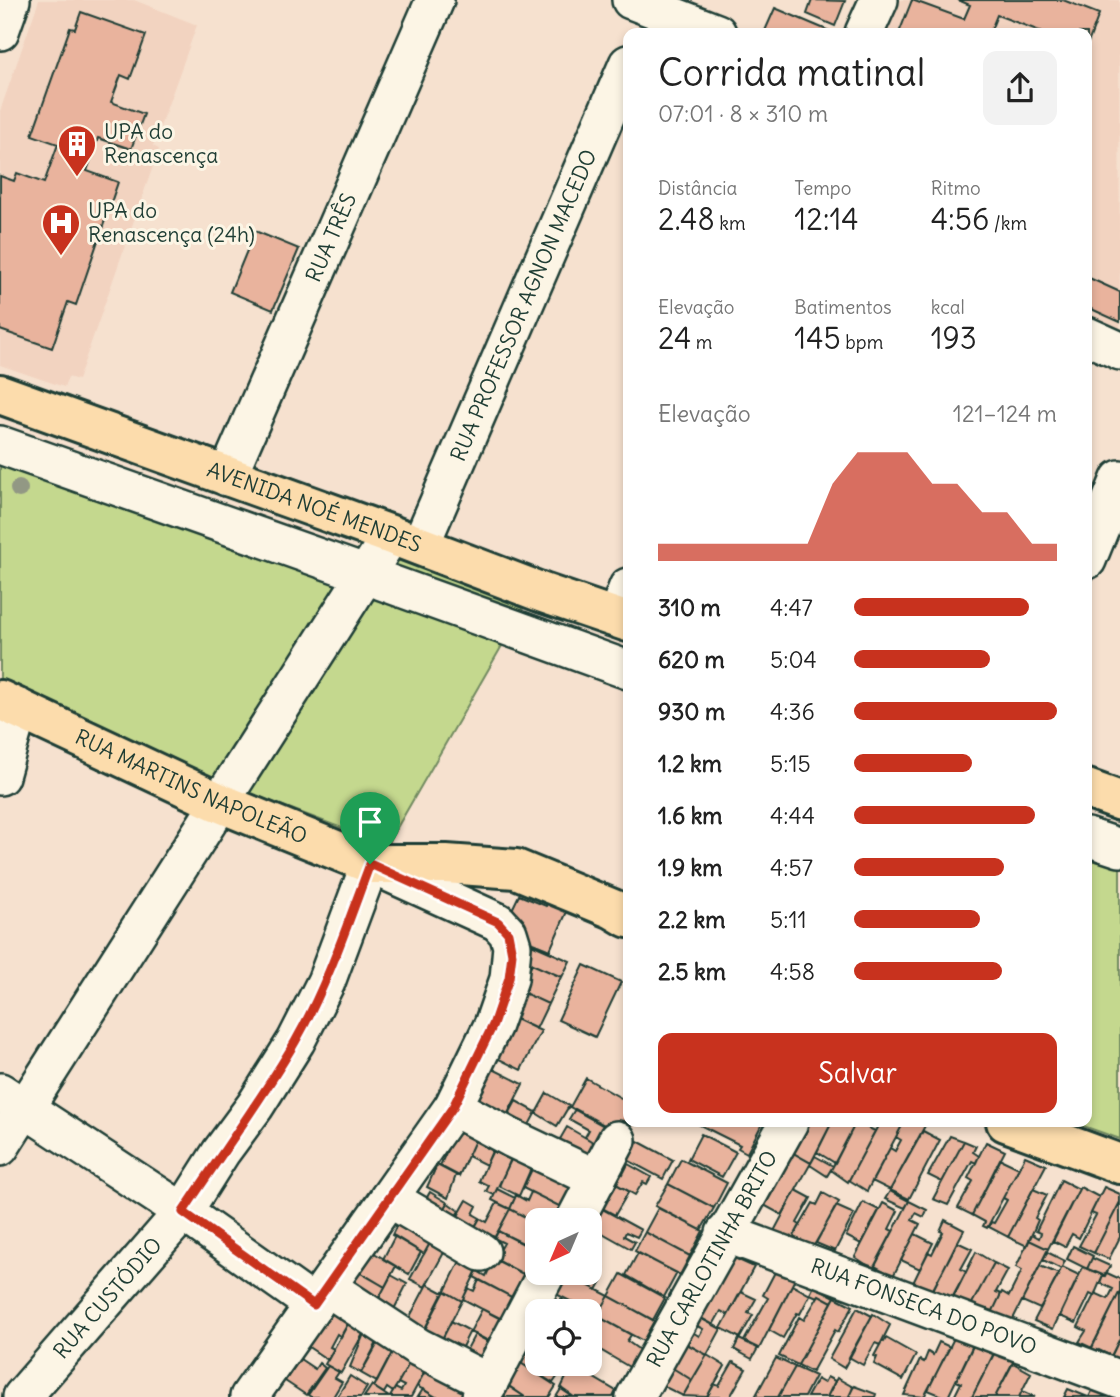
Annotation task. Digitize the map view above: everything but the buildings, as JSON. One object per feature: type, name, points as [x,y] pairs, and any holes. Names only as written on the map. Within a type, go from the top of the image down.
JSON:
[{"type":"main road","name":"AVENIDA NOÉ MENDES","points":[[0,394],[405,540],[543,593],[623,609]]},
{"type":"main road","name":"RUA MARTINS NAPOLEÃO","points":[[9,704],[218,802],[370,864],[446,864],[516,869],[623,915]]},
{"type":"main road","points":[[1092,791],[1120,801]]},
{"type":"main road","points":[[1020,1127],[1120,1164]]},
{"type":"street","points":[[0,31],[11,0]]},
{"type":"street","name":"RUA TRÊS","points":[[227,477],[435,0]]},
{"type":"street","points":[[866,28],[879,0]]},
{"type":"street","points":[[645,10],[701,28]]},
{"type":"street","name":"RUA PROFESSOR AGNON MACEDO","points":[[0,1147],[13,1101],[218,802],[405,540],[538,269],[623,75]]},
{"type":"street","points":[[1092,338],[1120,351]]},
{"type":"street","points":[[0,445],[623,668]]},
{"type":"street","points":[[1092,548],[1120,479]]},
{"type":"street","points":[[0,776],[9,704]]},
{"type":"street","points":[[1092,839],[1120,848]]},
{"type":"street","points":[[263,1392],[320,1296],[453,1107],[493,1025],[505,990],[512,954],[508,933],[498,922],[370,864]]},
{"type":"street","name":"RUA CUSTÓDIO","points":[[22,1397],[183,1212],[255,1106],[296,1041],[326,982],[370,864]]},
{"type":"street","points":[[13,1101],[183,1212],[320,1296],[418,1347],[485,1390],[540,1285]]},
{"type":"street","points":[[453,1107],[597,1179]]},
{"type":"street","name":"RUA CARLOTINHA BRITO","points":[[640,1396],[725,1233],[786,1127]]},
{"type":"street","points":[[581,1208],[617,1140]]},
{"type":"street","points":[[389,1198],[481,1252]]},
{"type":"street","name":"RUA FONSECA DO POVO","points":[[725,1233],[1120,1380]]},
{"type":"shaded area","name":"UPA do Renascença (24h)","points":[[39,0],[134,0],[197,25],[153,146],[159,149],[78,380],[68,377],[64,387],[0,365],[0,111]]},
{"type":"shaded area","points":[[888,0],[1119,0],[1120,333],[1092,321],[1092,28],[874,28]]},
{"type":"green space","points":[[0,460],[344,583],[218,783],[0,682]]},
{"type":"green space","points":[[395,556],[525,606],[387,845],[246,792]]},
{"type":"green space","points":[[1092,857],[1120,867],[1120,1139],[1086,1127],[1092,1127]]},
{"type":"place","name":"UPA do Renascença","points":[[77,178]]},
{"type":"place","name":"UPA do Renascença (24h)","points":[[61,257]]},
{"type":"route","points":[[370,864],[498,922],[508,933],[512,946],[509,978],[493,1025],[453,1107],[314,1305],[183,1212],[296,1041],[326,982],[370,864]]}]
